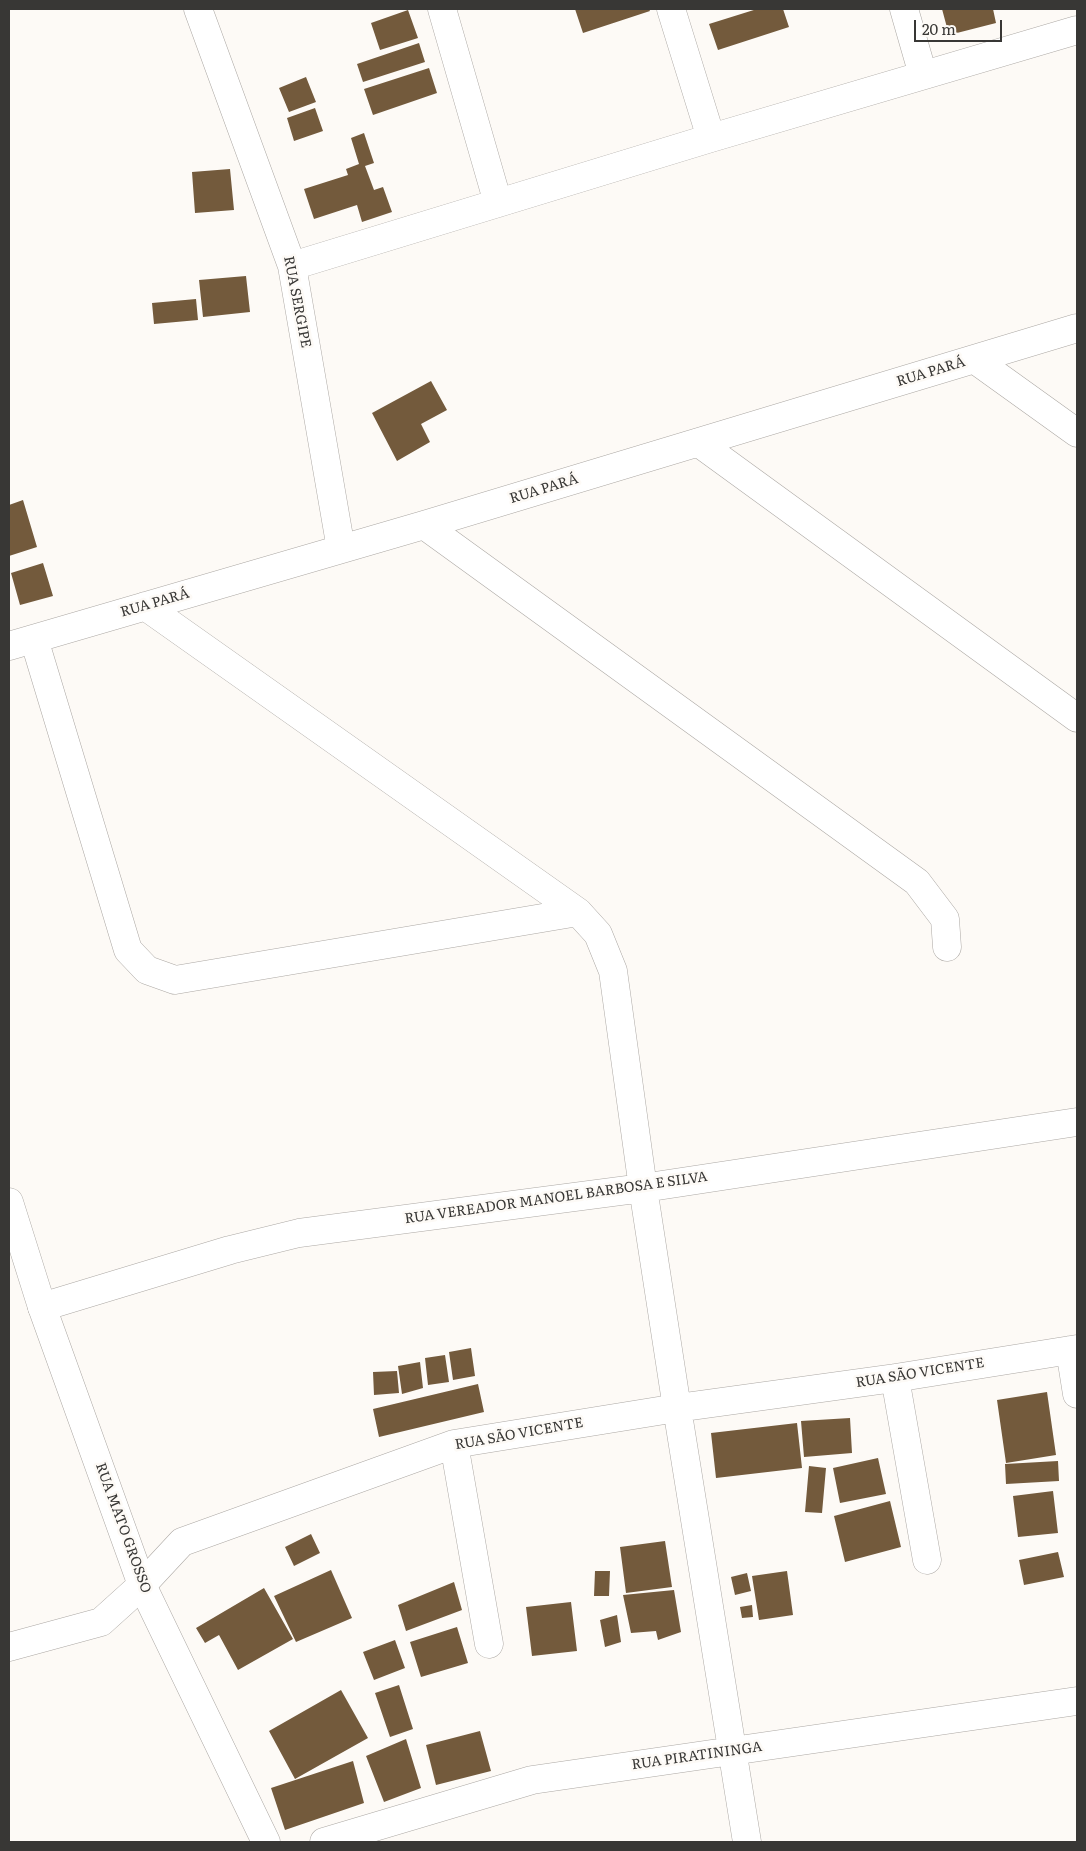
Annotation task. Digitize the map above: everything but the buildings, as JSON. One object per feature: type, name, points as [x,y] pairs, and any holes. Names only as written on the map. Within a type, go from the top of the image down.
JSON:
[{"type":"street","name":"RUA SERGIPE","points":[[198,9],[292,266],[341,549]]},
{"type":"street","points":[[442,9],[498,203]]},
{"type":"street","points":[[671,9],[711,138]]},
{"type":"street","points":[[904,9],[923,75]]},
{"type":"street","points":[[292,266],[711,138],[1077,30]]},
{"type":"street","name":"RUA PARÁ","points":[[21,643],[699,443],[1077,328]]},
{"type":"street","points":[[974,358],[1077,433]]},
{"type":"street","points":[[699,443],[1077,718]]},
{"type":"street","points":[[424,525],[917,882],[945,919],[946,947]]},
{"type":"street","points":[[145,606],[578,912],[598,934],[613,971],[643,1188],[747,1842]]},
{"type":"street","points":[[21,643],[128,950],[147,970],[175,980],[578,912]]},
{"type":"street","name":"RUA VEREADOR MANOEL BARBOSA E SILVA","points":[[42,1308],[230,1250],[298,1233],[643,1188],[1077,1122]]},
{"type":"street","name":"RUA MATO GROSSO","points":[[9,1202],[42,1308],[142,1585],[266,1842]]},
{"type":"street","points":[[1074,1350],[1077,1394]]},
{"type":"street","name":"RUA SÃO VICENTE","points":[[9,1647],[101,1622],[142,1585],[182,1542],[454,1444],[677,1408],[895,1378],[1074,1350]]},
{"type":"street","points":[[895,1378],[927,1560]]},
{"type":"street","points":[[454,1444],[488,1644]]},
{"type":"street","name":"RUA PIRATININGA","points":[[324,1842],[532,1780],[1077,1702]]}]
